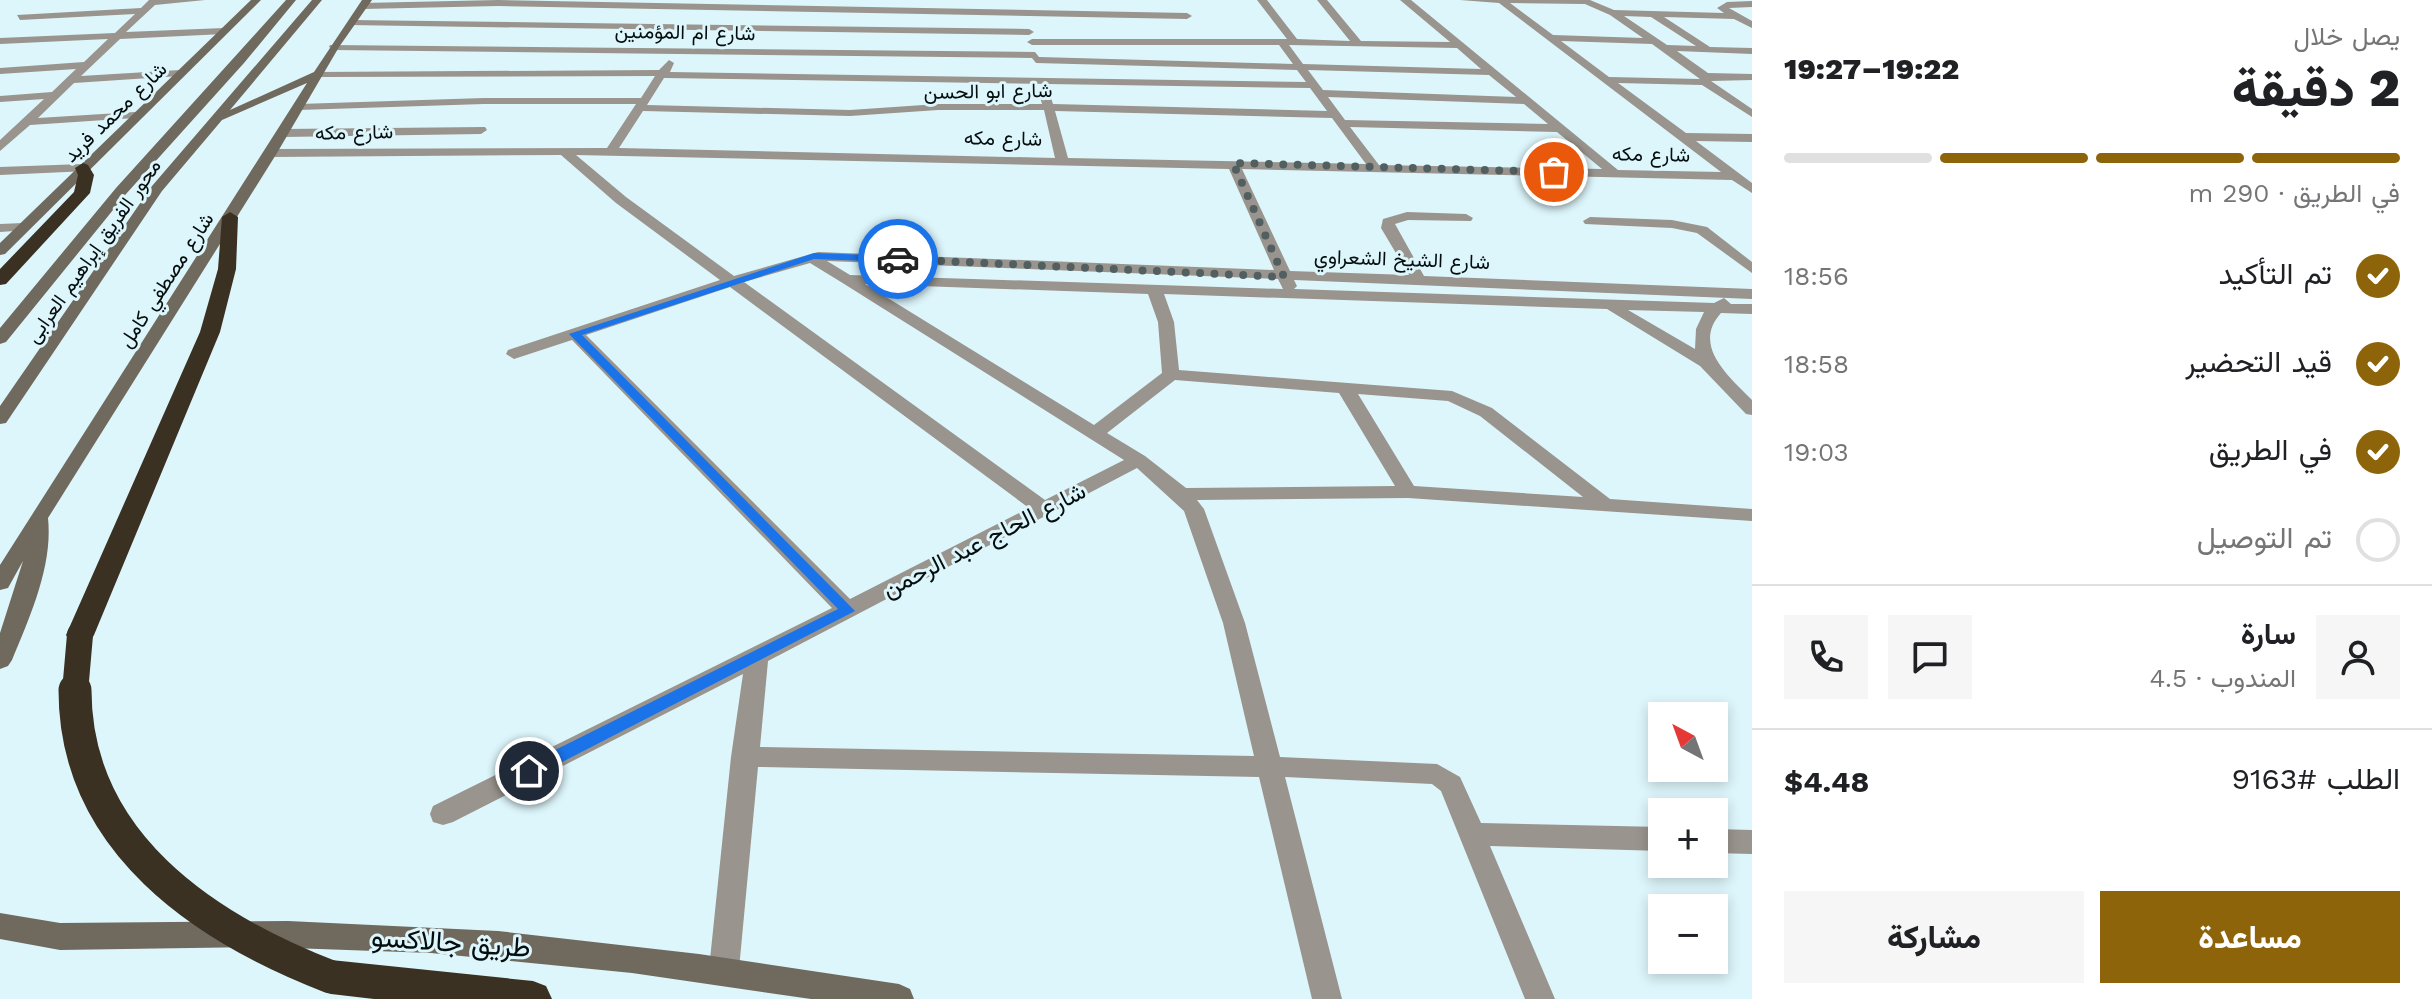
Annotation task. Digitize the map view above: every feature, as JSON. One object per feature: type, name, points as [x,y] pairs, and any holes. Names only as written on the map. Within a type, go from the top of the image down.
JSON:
[{"type":"highway","points":[[0,280],[82,193],[86,184],[83,168]]},
{"type":"highway","points":[[230,217],[227,269],[210,332],[80,635],[74,709],[80,747],[93,785],[139,858],[176,893],[220,925],[272,954],[331,977],[533,999]]},
{"type":"street","points":[[0,147],[154,1],[200,0]]},
{"type":"street","name":"شارع محمد فريد","points":[[0,251],[180,73],[232,46],[256,0]]},
{"type":"street","name":"محور الفريق إبراهيم العرابى","points":[[0,339],[121,191],[232,46],[291,0]]},
{"type":"street","name":"محور الفريق إبراهيم العرابى","points":[[0,419],[157,189],[317,0]]},
{"type":"street","points":[[1021,0],[1062,159]]},
{"type":"street","points":[[1074,0],[1090,42]]},
{"type":"street","points":[[1178,0],[1202,42]]},
{"type":"street","points":[[1262,0],[1300,66],[1374,167]]},
{"type":"street","points":[[1322,0],[1358,44]]},
{"type":"street","points":[[1405,0],[1614,173]]},
{"type":"street","points":[[1465,0],[1582,1],[1613,13],[1752,114]]},
{"type":"street","points":[[1501,0],[1752,189]]},
{"type":"street","points":[[476,151],[499,2]]},
{"type":"street","points":[[1752,4],[1731,2],[1722,8],[1752,25]]},
{"type":"street","points":[[365,3],[701,4],[1025,15],[1187,16]]},
{"type":"street","name":"شارع مصطفي كامل","points":[[0,583],[39,516],[271,153],[334,47],[365,3]]},
{"type":"street","points":[[611,151],[664,74],[701,4]]},
{"type":"street","points":[[41,6],[16,19],[143,11]]},
{"type":"street","points":[[1613,13],[1735,16]]},
{"type":"street","points":[[1653,14],[1708,49]]},
{"type":"street","points":[[351,23],[687,28],[1030,37],[1090,42],[1460,45]]},
{"type":"street","points":[[0,41],[117,35],[232,46]]},
{"type":"street","points":[[1552,38],[1655,41]]},
{"type":"street","name":"شارع ام المؤمنين","points":[[334,47],[675,50],[1492,72]]},
{"type":"street","points":[[1665,48],[1752,51]]},
{"type":"street","points":[[0,71],[86,65]]},
{"type":"street","points":[[70,80],[180,73]]},
{"type":"street","points":[[216,121],[319,74],[664,74],[1042,81],[1316,89],[1527,101]]},
{"type":"street","points":[[1607,80],[1752,77]]},
{"type":"street","points":[[0,99],[54,95]]},
{"type":"street","name":"شارع ابو الحسن","points":[[299,107],[484,101],[850,113],[938,107],[1048,107],[1558,128]]},
{"type":"street","points":[[0,128],[135,115]]},
{"type":"street","points":[[283,133],[481,130]]},
{"type":"street","points":[[1682,137],[1752,138]]},
{"type":"street","points":[[564,151],[621,200],[1044,509]]},
{"type":"street","name":"شارع مكه","points":[[271,153],[611,151],[1734,176]]},
{"type":"street","points":[[1233,163],[1293,294]]},
{"type":"street","points":[[0,171],[83,168]]},
{"type":"street","points":[[1420,282],[1388,228],[1388,222],[1407,216],[1466,218]]},
{"type":"street","points":[[1590,221],[1672,224],[1702,230],[1752,269]]},
{"type":"street","points":[[0,228],[23,227]]},
{"type":"street","points":[[811,257],[1138,460],[1181,494],[1194,509],[1234,623],[1327,999]]},
{"type":"street","name":"شارع الشيخ الشعراوي","points":[[514,354],[811,257],[1746,294]]},
{"type":"street","name":"شارع الشيخ الشعراوي","points":[[846,279],[1752,309]]},
{"type":"street","points":[[1571,287],[1610,305],[1706,362],[1752,410]]},
{"type":"street","points":[[1154,288],[1166,322],[1171,375]]},
{"type":"street","points":[[1706,362],[1701,341],[1705,323],[1716,308],[1746,294]]},
{"type":"street","points":[[575,334],[848,611]]},
{"type":"street","points":[[1095,433],[1171,375],[1452,396],[1470,402],[1605,505]]},
{"type":"street","points":[[1344,386],[1408,492]]},
{"type":"street","name":"شارع الحاج عبد الرحمن","points":[[443,814],[848,611],[1138,460]]},
{"type":"street","points":[[1181,494],[1408,492],[1752,515]]},
{"type":"street","points":[[0,660],[31,586],[37,558],[39,516]]},
{"type":"street","points":[[724,969],[744,757],[757,657]]},
{"type":"street","points":[[744,757],[1270,767],[1437,774],[1451,784],[1540,999]]},
{"type":"street","points":[[1472,834],[1648,839]]},
{"type":"street","points":[[1728,841],[1752,842]]},
{"type":"street","name":"طريق جالاكسو","points":[[0,926],[55,937],[230,933],[438,941],[596,953],[724,969],[899,999]]},
{"type":"way so far","points":[[898,259],[1284,277],[1233,163],[1554,172]]},
{"type":"route","points":[[529,771],[848,611],[575,334],[814,256],[898,259]]}]
